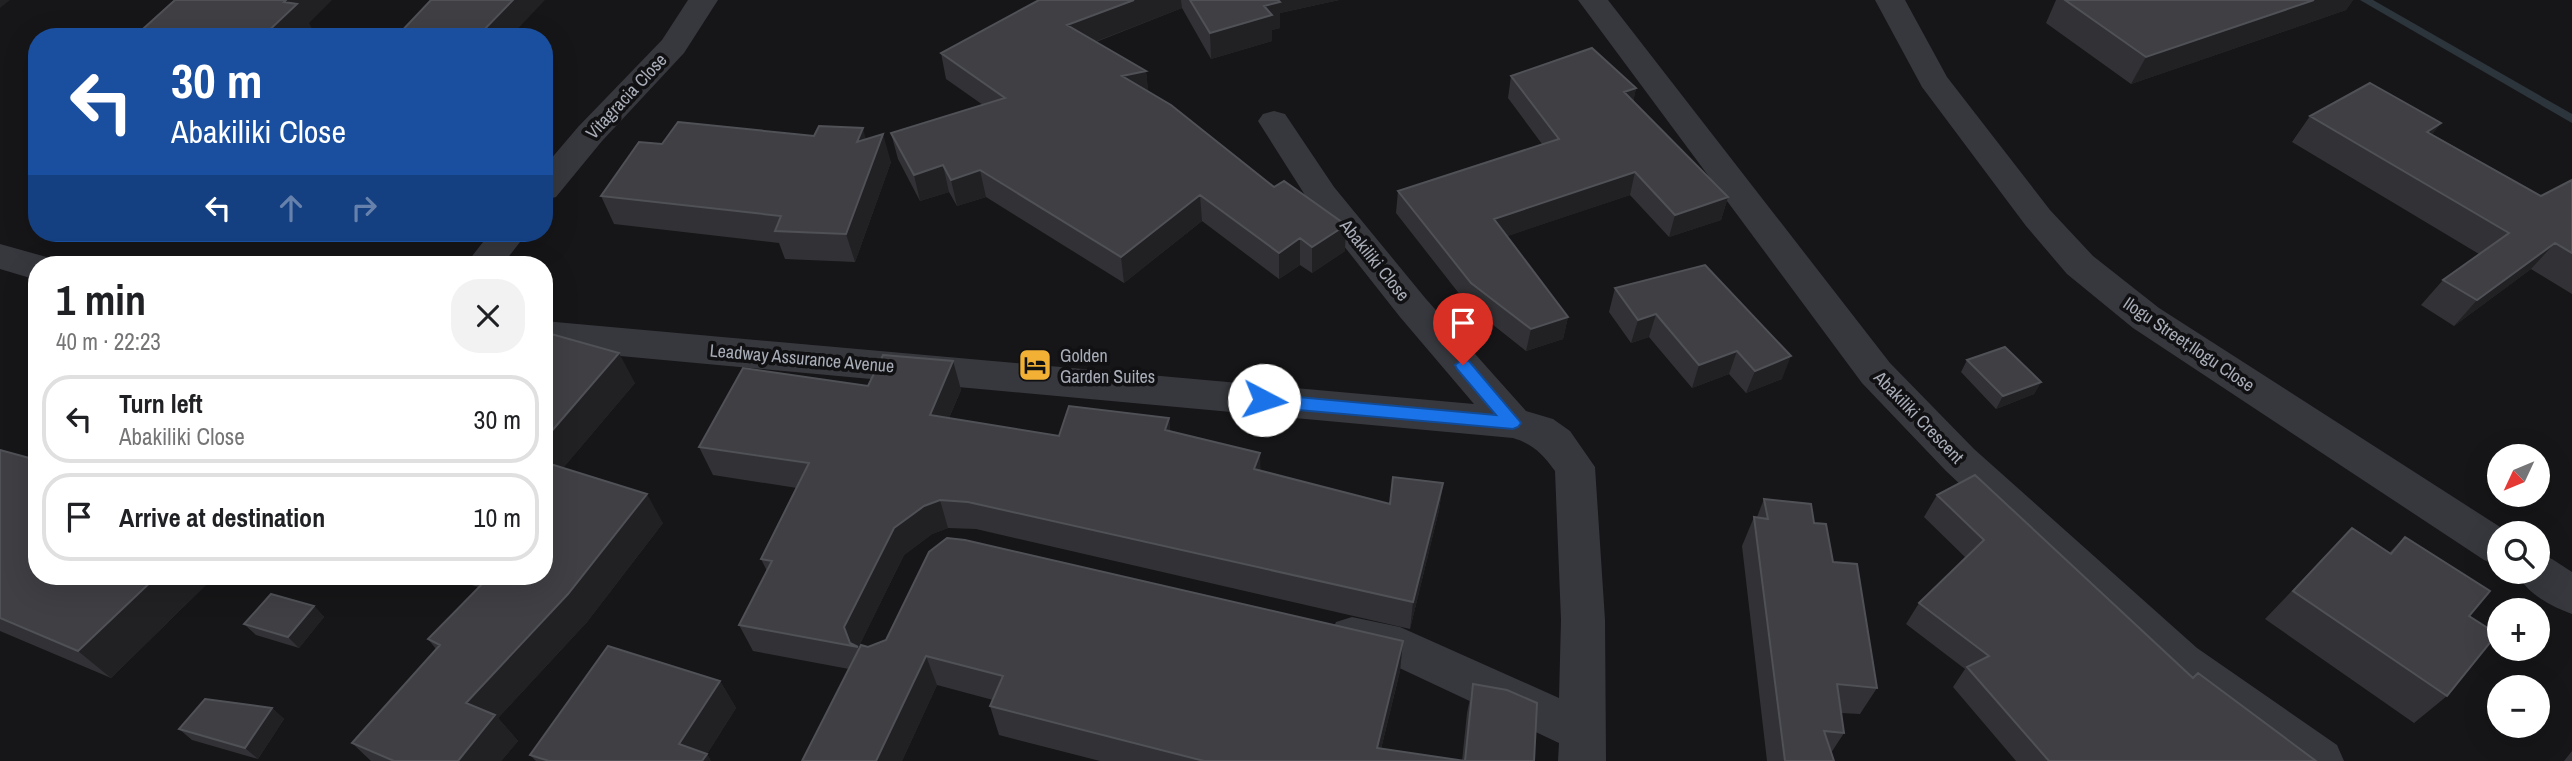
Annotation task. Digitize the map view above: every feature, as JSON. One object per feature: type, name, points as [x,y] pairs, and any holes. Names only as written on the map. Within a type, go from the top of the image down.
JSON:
[{"type":"street","name":"Vitagracia Close","points":[[553,178],[590,134],[673,46],[703,0]]},
{"type":"street","name":"Abakiliki Crescent","points":[[1593,0],[1876,373],[1960,460],[2181,662],[2320,761]]},
{"type":"street","name":"Ilogu Street;Ilogu Close","points":[[1890,0],[1933,80],[2059,243],[2113,293],[2487,540]]},
{"type":"street","name":"Abakiliki Close","points":[[1274,121],[1322,195],[1413,307],[1513,423]]},
{"type":"street","points":[[490,256],[502,242]]},
{"type":"street","points":[[0,256],[28,264]]},
{"type":"street","name":"Leadway Assurance Avenue","points":[[553,336],[1513,423],[1539,430],[1556,442],[1575,467],[1583,620],[1582,746]]},
{"type":"street","points":[[2550,581],[2572,595]]},
{"type":"street","points":[[1320,629],[1400,647],[1582,746]]},
{"type":"building","points":[[175,0],[286,0],[284,2],[297,4],[272,28],[144,28]]},
{"type":"building","points":[[431,0],[513,0],[486,28],[405,28]]},
{"type":"building","points":[[1039,0],[1134,0],[1067,25],[1146,71],[1122,76],[1171,105],[1274,187],[1284,181],[1346,225],[1312,247],[1300,238],[1279,253],[1200,195],[1121,257],[980,170],[951,180],[943,165],[914,175],[891,133],[1005,98],[941,53]]},
{"type":"building","points":[[1190,0],[1280,2],[1264,6],[1272,15],[1210,33]]},
{"type":"building","points":[[2065,0],[2314,0],[2146,57]]},
{"type":"building","points":[[1592,48],[1636,88],[1624,92],[1728,197],[1675,215],[1635,172],[1494,219],[1568,317],[1531,329],[1471,283],[1398,191],[1559,139],[1511,76]]},
{"type":"building","points":[[2370,83],[2441,123],[2427,132],[2541,196],[2572,180],[2572,253],[2555,243],[2477,300],[2443,280],[2509,233],[2310,116]]},
{"type":"building","points":[[678,122],[814,136],[819,126],[863,128],[857,142],[883,134],[846,234],[775,231],[781,216],[601,196],[639,142],[662,144]]},
{"type":"building","points":[[1705,265],[1791,356],[1755,371],[1737,351],[1699,365],[1656,314],[1638,320],[1615,288]]},
{"type":"building","points":[[553,335],[619,353],[553,430]]},
{"type":"building","points":[[2005,347],[2041,382],[2003,396],[1967,360]]},
{"type":"building","points":[[883,355],[953,361],[930,415],[1059,436],[1069,406],[1169,418],[1165,430],[1260,453],[1254,469],[1390,504],[1393,477],[1443,483],[1413,602],[968,502],[940,500],[924,506],[894,528],[844,627],[850,643],[858,647],[739,625],[772,561],[761,559],[809,463],[699,447],[743,368],[868,386]]},
{"type":"building","points":[[0,450],[28,458],[28,585],[148,585],[78,651],[0,618]]},
{"type":"building","points":[[553,465],[647,494],[568,594],[466,703],[495,715],[458,761],[394,761],[352,743],[440,645],[428,639],[481,585],[553,585]]},
{"type":"building","points":[[1975,475],[2193,678],[2198,673],[2316,761],[2049,761],[1967,667],[1989,656],[1919,603],[1984,540],[1937,495]]},
{"type":"building","points":[[1764,499],[1811,504],[1814,523],[1826,524],[1833,562],[1857,564],[1877,688],[1837,684],[1844,733],[1824,731],[1834,761],[1785,761],[1754,517],[1768,519]]},
{"type":"building","points":[[2352,528],[2391,554],[2405,537],[2490,591],[2469,616],[2487,628],[2487,646],[2447,696],[2293,591]]},
{"type":"building","points":[[947,538],[1403,641],[1377,748],[1465,761],[1204,761],[990,706],[1003,676],[926,656],[876,761],[802,761],[861,645],[868,647],[886,640],[929,552]]},
{"type":"building","points":[[271,594],[314,606],[288,637],[244,624]]},
{"type":"building","points":[[608,646],[720,681],[679,744],[707,754],[702,761],[549,761],[530,755]]},
{"type":"building","points":[[1473,684],[1507,690],[1537,703],[1534,761],[1465,761]]},
{"type":"building","points":[[205,699],[272,708],[245,748],[179,729]]},
{"type":"waterway","points":[[2365,0],[2572,119]]},
{"type":"place","name":"Golden Garden Suites","points":[[1035,365]]},
{"type":"route","points":[[1264,400],[1513,423],[1463,365]]}]
